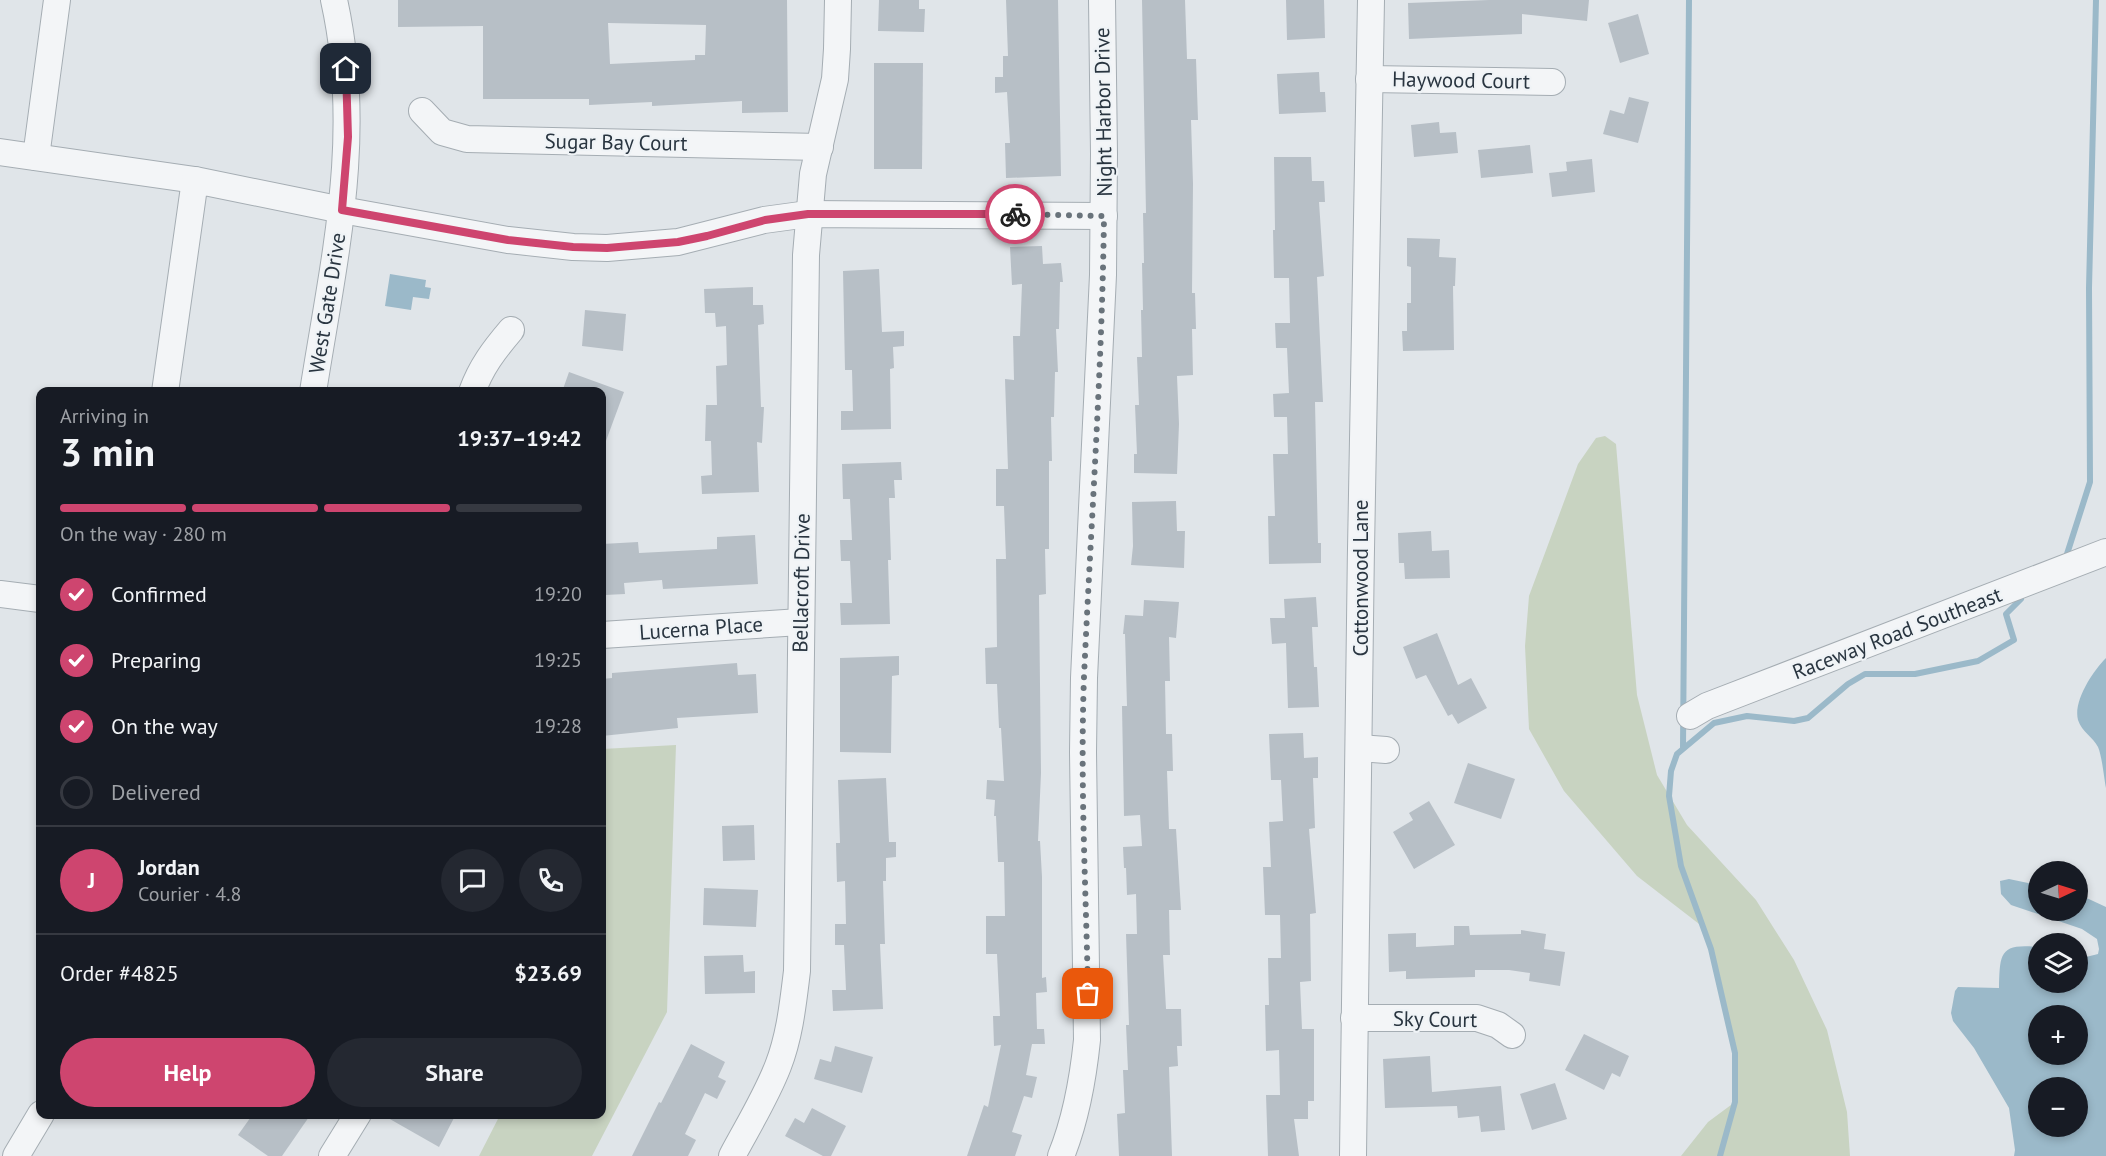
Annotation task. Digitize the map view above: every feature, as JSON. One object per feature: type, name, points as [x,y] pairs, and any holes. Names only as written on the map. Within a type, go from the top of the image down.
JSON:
[{"type":"street","points":[[36,157],[57,0]]},
{"type":"street","name":"West Gate Drive","points":[[314,387],[342,210],[346,160],[348,103],[342,40],[334,0]]},
{"type":"street","name":"Bellacroft Drive","points":[[732,1156],[778,1065],[793,1008],[797,971],[800,622],[808,214],[813,174],[835,79],[838,0]]},
{"type":"street","name":"Night Harbor Drive","points":[[1061,1156],[1083,1076],[1087,1040],[1084,678],[1101,349],[1104,216],[1102,0]]},
{"type":"street","name":"Cottonwood Lane","points":[[1353,1156],[1360,566],[1371,0]]},
{"type":"street","name":"Haywood Court","points":[[1370,79],[1552,82]]},
{"type":"street","name":"Sugar Bay Court","points":[[423,111],[442,132],[467,139],[820,147]]},
{"type":"street","points":[[0,152],[195,180],[508,240],[573,247],[607,248],[678,242],[765,220],[808,214],[1104,216]]},
{"type":"street","points":[[166,387],[195,180]]},
{"type":"street","points":[[474,387],[479,372],[492,352],[511,330]]},
{"type":"street","name":"Raceway Road Southeast","points":[[1690,716],[1707,706],[2106,552]]},
{"type":"street","points":[[0,594],[36,598]]},
{"type":"street","name":"Lucerna Place","points":[[606,635],[800,622]]},
{"type":"street","points":[[1359,748],[1386,750]]},
{"type":"street","name":"Sky Court","points":[[1354,1018],[1477,1018],[1498,1025],[1512,1035]]},
{"type":"street","points":[[16,1156],[38,1119]]},
{"type":"street","points":[[332,1156],[355,1119]]},
{"type":"green space","points":[[1605,436],[1616,444],[1637,695],[1657,775],[1687,825],[1756,900],[1794,960],[1827,1030],[1847,1112],[1850,1156],[1681,1156],[1708,1122],[1735,1102],[1735,1052],[1703,927],[1637,876],[1564,791],[1529,729],[1525,646],[1529,596],[1578,464],[1596,438]]},
{"type":"green space","points":[[676,745],[667,1012],[592,1156],[479,1156],[498,1119],[606,1119],[606,749]]},
{"type":"water","points":[[390,274],[426,280],[425,287],[431,288],[429,299],[413,297],[411,310],[385,306]]},
{"type":"water","points":[[2106,658],[2106,788],[2098,747],[2080,724],[2077,712],[2085,687],[2095,670]]},
{"type":"water","points":[[2009,879],[2028,883],[2028,911],[2011,905],[2001,894],[2000,881]]},
{"type":"water","points":[[2088,899],[2106,907],[2106,1156],[2014,1156],[2009,1108],[1974,1048],[1953,1021],[1951,1013],[1955,991],[1958,987],[1999,988],[2001,959],[2004,953],[2009,949],[2025,946],[2028,946],[2028,993],[2088,993],[2088,956],[2098,954],[2099,949],[2097,939],[2082,929],[2058,921],[2088,921]]},
{"type":"building","points":[[398,0],[787,0],[788,112],[742,113],[742,101],[652,106],[652,102],[589,105],[589,99],[483,99],[483,26],[398,27]],"holes":[[[608,23],[706,25],[705,55],[695,55],[695,60],[610,64]]]},
{"type":"building","points":[[879,0],[919,0],[919,9],[925,9],[924,32],[878,31]]},
{"type":"building","points":[[1006,0],[1058,0],[1061,176],[1006,178],[1005,143],[1010,143],[1007,92],[995,93],[995,77],[1003,77],[1003,56],[1008,56]]},
{"type":"building","points":[[1142,0],[1185,0],[1187,59],[1196,59],[1198,120],[1191,120],[1192,293],[1195,293],[1196,329],[1192,329],[1193,375],[1177,376],[1179,424],[1177,474],[1134,473],[1134,454],[1137,454],[1135,405],[1139,405],[1137,357],[1142,357],[1143,213],[1146,213]]},
{"type":"building","points":[[1286,0],[1324,0],[1325,38],[1287,40]]},
{"type":"building","points":[[1589,0],[1587,21],[1522,14],[1522,34],[1409,39],[1408,3]]},
{"type":"building","points":[[1638,14],[1649,54],[1620,63],[1608,23]]},
{"type":"building","points":[[874,63],[923,63],[922,169],[874,169]]},
{"type":"building","points":[[1319,72],[1320,92],[1325,92],[1326,112],[1279,114],[1277,74]]},
{"type":"building","points":[[1629,97],[1649,102],[1638,143],[1603,134],[1610,110],[1624,114]]},
{"type":"building","points":[[1439,122],[1440,133],[1456,132],[1458,153],[1414,157],[1411,125]]},
{"type":"building","points":[[1530,145],[1533,173],[1481,178],[1478,150]]},
{"type":"building","points":[[1274,157],[1311,157],[1312,181],[1324,181],[1325,202],[1319,202],[1324,276],[1317,277],[1323,402],[1315,402],[1318,543],[1321,543],[1321,563],[1269,564],[1268,516],[1275,516],[1273,454],[1288,454],[1287,417],[1274,417],[1273,394],[1289,393],[1287,348],[1276,348],[1275,323],[1290,323],[1289,278],[1274,278]]},
{"type":"building","points":[[1592,159],[1595,192],[1552,197],[1549,173],[1567,171],[1566,162]]},
{"type":"building","points":[[1407,238],[1440,239],[1439,257],[1456,258],[1455,286],[1453,286],[1454,350],[1403,351],[1402,331],[1407,331],[1407,303],[1411,303],[1411,267],[1407,266]]},
{"type":"building","points":[[1042,246],[1043,264],[1061,263],[1063,282],[1060,282],[1059,329],[1056,329],[1058,372],[1055,372],[1054,417],[1051,417],[1049,549],[1045,549],[1046,594],[1039,595],[1041,773],[1038,841],[1040,841],[1042,877],[1042,978],[1046,977],[1047,992],[1036,993],[1037,1029],[1044,1029],[1045,1044],[1032,1044],[1026,1075],[1037,1077],[1032,1098],[1024,1096],[1012,1132],[1022,1135],[1015,1156],[967,1156],[984,1105],[988,1107],[1001,1045],[994,1046],[993,1016],[1000,1016],[997,954],[986,954],[986,916],[1005,916],[1004,862],[998,862],[995,800],[986,799],[987,780],[1004,781],[997,684],[986,684],[985,648],[997,647],[996,559],[1006,559],[1004,506],[996,506],[996,469],[1008,469],[1005,379],[1014,380],[1013,336],[1020,336],[1022,284],[1012,285],[1010,247]]},
{"type":"building","points":[[879,269],[882,332],[904,331],[904,346],[893,347],[894,368],[890,369],[891,429],[841,430],[841,411],[853,411],[852,370],[845,370],[843,271]]},
{"type":"building","points":[[753,287],[753,305],[763,305],[764,324],[758,325],[761,407],[764,407],[762,443],[757,442],[759,492],[702,494],[701,476],[712,475],[711,441],[705,441],[706,405],[717,405],[716,366],[727,365],[726,326],[716,327],[715,313],[705,313],[704,289]]},
{"type":"building","points":[[585,310],[626,314],[623,351],[582,346]]},
{"type":"building","points":[[569,372],[624,392],[606,441],[606,387],[564,387]]},
{"type":"building","points":[[901,462],[902,480],[894,480],[895,498],[889,498],[890,624],[841,625],[840,603],[852,603],[850,561],[841,561],[840,540],[852,540],[850,499],[843,499],[842,464]]},
{"type":"building","points":[[1176,501],[1177,531],[1185,531],[1184,568],[1131,565],[1132,502]]},
{"type":"building","points":[[1431,531],[1432,551],[1449,550],[1450,578],[1405,579],[1404,563],[1399,563],[1398,533]]},
{"type":"building","points":[[755,535],[758,584],[663,589],[662,580],[624,583],[625,594],[606,595],[606,544],[638,542],[639,553],[717,549],[717,537]]},
{"type":"building","points":[[1316,597],[1318,627],[1312,627],[1319,707],[1288,708],[1286,643],[1272,644],[1270,618],[1285,618],[1284,599]]},
{"type":"building","points":[[1144,600],[1179,602],[1176,638],[1169,637],[1170,681],[1165,681],[1166,734],[1172,734],[1173,771],[1167,771],[1169,829],[1176,829],[1181,910],[1169,910],[1170,955],[1163,955],[1166,1009],[1181,1009],[1182,1046],[1177,1046],[1178,1066],[1169,1067],[1172,1156],[1119,1156],[1117,1114],[1125,1113],[1123,1070],[1128,1070],[1126,934],[1137,934],[1136,894],[1127,895],[1123,847],[1142,846],[1140,815],[1124,816],[1122,706],[1127,706],[1125,634],[1123,634],[1125,615],[1143,616]]},
{"type":"building","points":[[1437,633],[1458,685],[1471,678],[1487,708],[1458,724],[1452,714],[1448,716],[1426,675],[1416,679],[1403,647]]},
{"type":"building","points":[[899,656],[899,675],[892,676],[891,753],[840,752],[840,658]]},
{"type":"building","points":[[737,663],[738,675],[756,674],[758,713],[677,718],[678,728],[606,736],[606,679],[612,678],[612,673]]},
{"type":"building","points":[[1303,733],[1304,758],[1318,757],[1318,778],[1313,778],[1315,828],[1309,829],[1316,913],[1310,914],[1311,981],[1300,982],[1302,1029],[1314,1029],[1314,1101],[1308,1101],[1308,1119],[1294,1119],[1299,1156],[1268,1156],[1266,1095],[1280,1095],[1279,1050],[1266,1051],[1265,1005],[1269,1005],[1268,958],[1281,958],[1280,915],[1265,915],[1263,867],[1271,867],[1269,822],[1283,821],[1281,780],[1271,780],[1269,734]]},
{"type":"building","points":[[1468,763],[1515,779],[1501,819],[1454,803]]},
{"type":"building","points":[[886,778],[889,842],[896,842],[896,857],[886,858],[886,881],[883,881],[885,944],[880,944],[883,1009],[833,1011],[832,990],[846,990],[844,945],[835,945],[835,924],[846,924],[845,881],[837,882],[836,843],[840,843],[838,780]]},
{"type":"building","points":[[1429,801],[1455,845],[1414,869],[1393,832],[1413,820],[1409,813]]},
{"type":"building","points":[[754,825],[755,860],[723,861],[722,826]]},
{"type":"building","points":[[704,888],[758,890],[756,927],[703,925]]},
{"type":"building","points":[[1454,926],[1469,926],[1470,935],[1521,934],[1521,930],[1546,934],[1544,949],[1565,952],[1560,986],[1529,981],[1530,973],[1509,970],[1475,970],[1475,977],[1406,979],[1406,971],[1389,972],[1388,934],[1416,933],[1416,947],[1454,945]]},
{"type":"building","points":[[743,955],[744,972],[755,971],[755,993],[705,994],[704,956]]},
{"type":"building","points":[[1584,1034],[1629,1056],[1620,1077],[1612,1073],[1604,1090],[1565,1070]]},
{"type":"building","points":[[691,1044],[725,1062],[718,1077],[726,1081],[717,1099],[705,1093],[685,1134],[696,1140],[688,1156],[632,1156],[659,1102],[661,1103]]},
{"type":"building","points":[[835,1046],[873,1057],[862,1093],[814,1079],[820,1059],[831,1062]]},
{"type":"building","points":[[1430,1056],[1432,1092],[1501,1086],[1505,1130],[1481,1132],[1479,1116],[1458,1118],[1457,1106],[1385,1108],[1383,1059]]},
{"type":"building","points":[[1555,1083],[1567,1119],[1532,1130],[1520,1094]]},
{"type":"building","points":[[812,1108],[846,1126],[831,1156],[823,1156],[785,1136],[795,1118],[804,1123]]},
{"type":"building","points":[[249,1119],[308,1119],[282,1156],[268,1156],[238,1135]]},
{"type":"building","points":[[390,1119],[453,1119],[439,1147]]},
{"type":"waterway","points":[[1683,747],[1689,0]]},
{"type":"waterway","points":[[2067,554],[2090,482],[2089,288],[2096,0]]},
{"type":"waterway","points":[[1720,1156],[1735,1102],[1735,1053],[1711,949],[1681,866],[1669,796],[1671,771],[1677,754],[1714,723],[1747,716],[1794,721],[1808,718],[1848,684],[1865,674],[1915,674],[1978,661],[2014,640],[2006,614],[2021,599]]},
{"type":"way so far","points":[[1015,214],[1104,216],[1101,349],[1084,678],[1083,752],[1088,994]]},
{"type":"route","points":[[346,69],[348,137],[342,210],[508,240],[607,248],[678,242],[765,220],[808,214],[1015,214]]}]
